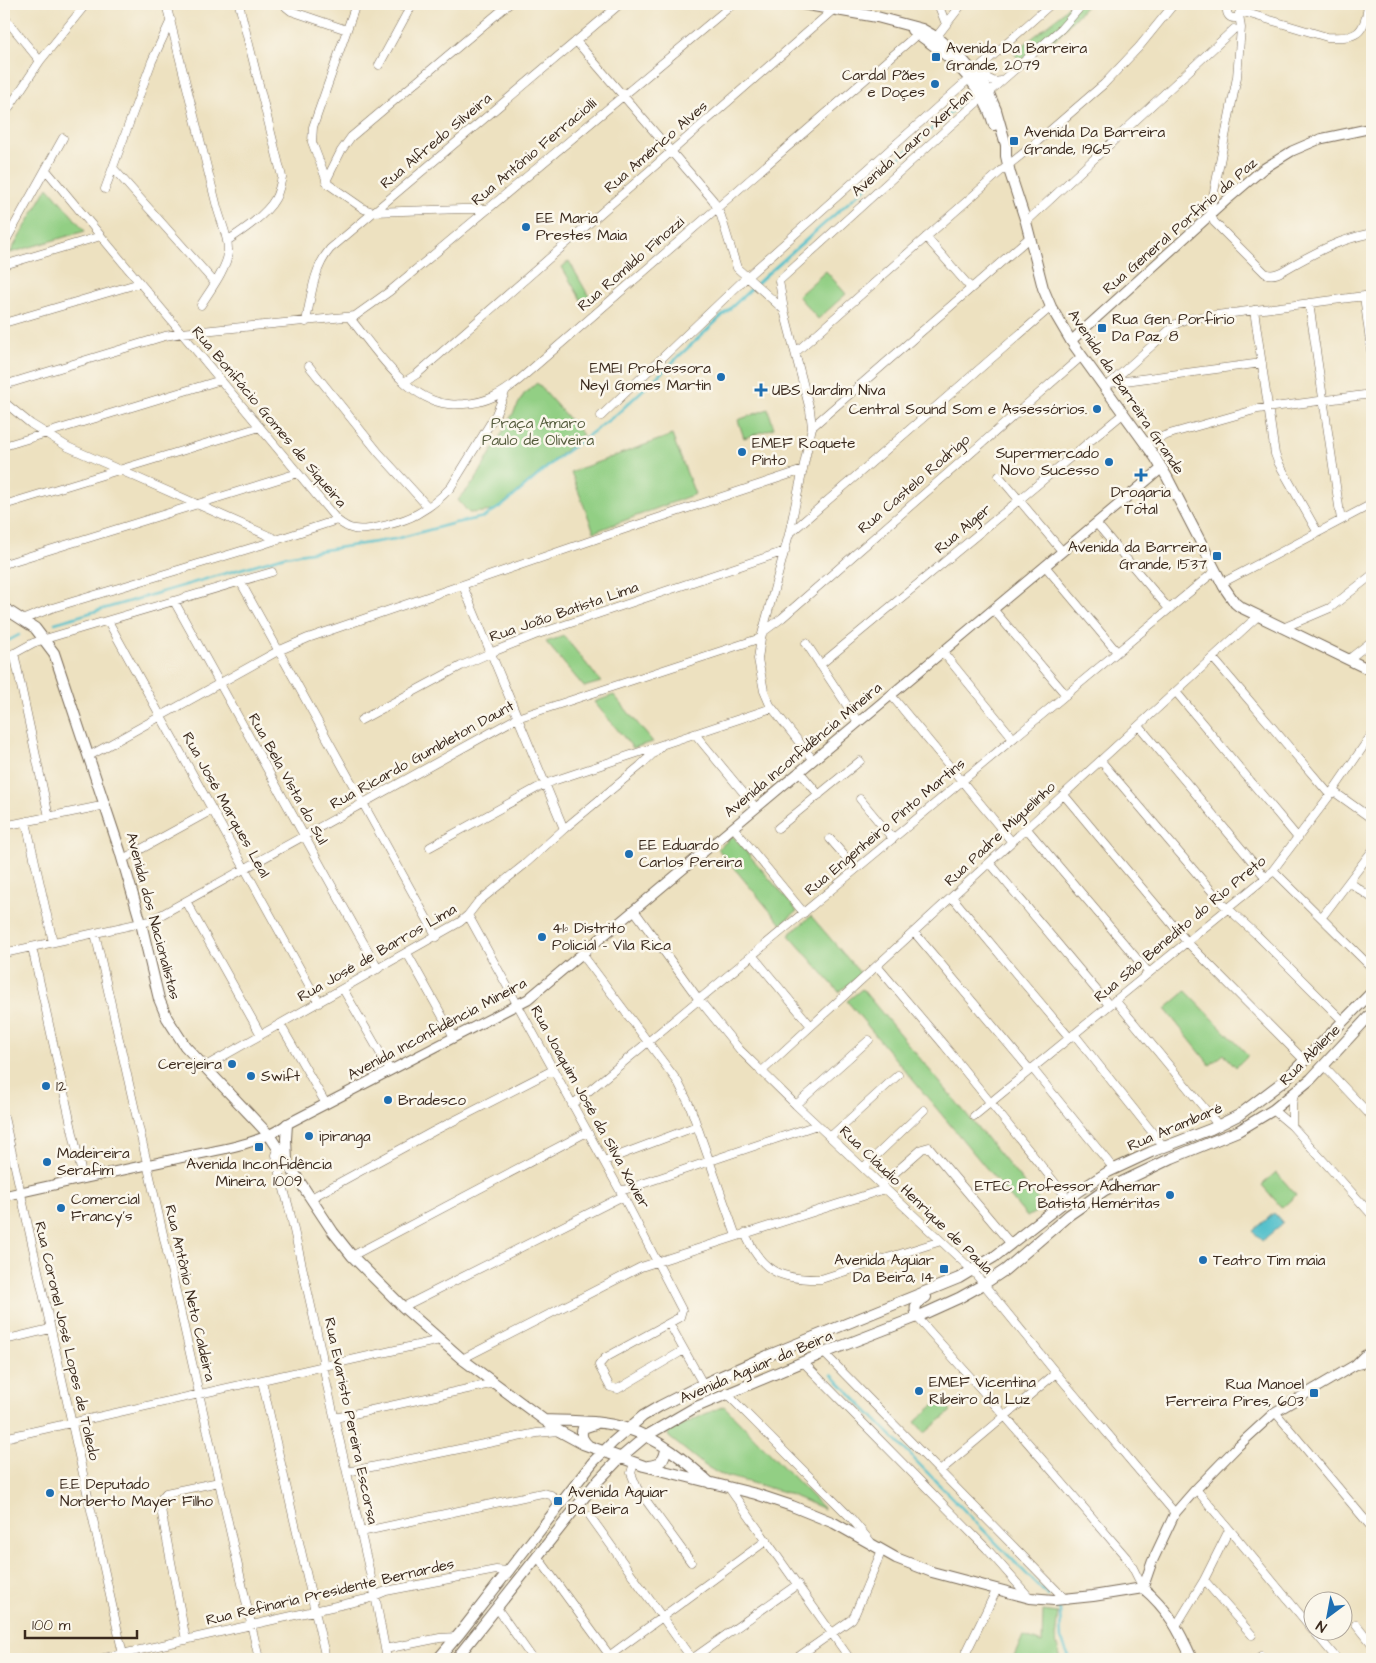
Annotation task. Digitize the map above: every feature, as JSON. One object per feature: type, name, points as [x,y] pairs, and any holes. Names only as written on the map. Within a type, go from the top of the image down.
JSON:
[{"type":"main road","name":"Avenida da Barreira Grande","points":[[802,4],[904,24],[934,41],[972,74],[986,95],[1051,307],[1071,341],[1108,386],[1124,413],[1146,442],[1162,468],[1222,584],[1237,605],[1372,671]]},
{"type":"main road","name":"Avenida dos Nacionalistas","points":[[4,608],[35,628],[45,639],[59,664],[123,859],[159,999],[167,1018],[185,1046],[269,1135],[333,1232],[352,1256],[404,1307],[462,1359],[559,1431],[589,1447],[644,1466],[771,1498],[828,1521],[896,1558],[932,1572],[1036,1599],[1066,1600],[1143,1588]]},
{"type":"main road","name":"Rua Arambaré","points":[[974,1271],[1068,1199],[1114,1169],[1149,1153],[1219,1126],[1239,1116],[1259,1102],[1305,1061],[1372,992]]},
{"type":"main road","name":"Rua Abilene","points":[[1273,1110],[1324,1066],[1370,1019]]},
{"type":"main road","name":"Rua Arambaré","points":[[984,1284],[1006,1270],[1086,1203],[1105,1190],[1172,1158],[1238,1131],[1273,1110]]},
{"type":"main road","points":[[287,1124],[288,1164]]},
{"type":"main road","points":[[1139,1174],[1150,1160],[1149,1153]]},
{"type":"main road","name":"Avenida Aguiar da Beira","points":[[438,1659],[602,1452],[651,1411],[703,1384],[788,1347],[930,1292],[974,1271]]},
{"type":"main road","name":"Avenida Aguiar da Beira","points":[[456,1659],[584,1496],[620,1458],[646,1436],[694,1408],[824,1353],[917,1317],[984,1284]]},
{"type":"main road","points":[[917,1317],[914,1308],[916,1304],[930,1292]]},
{"type":"main road","points":[[544,1420],[598,1423],[628,1429],[646,1436],[681,1457],[711,1484]]},
{"type":"main road","points":[[589,1447],[584,1442],[583,1428],[598,1423]]},
{"type":"main road","points":[[644,1466],[662,1462],[666,1448]]},
{"type":"main road","points":[[1143,1588],[1170,1614],[1192,1659]]},
{"type":"street","points":[[4,115],[7,103],[86,4]]},
{"type":"street","points":[[166,4],[227,241],[228,254],[226,261],[201,305]]},
{"type":"street","points":[[227,241],[269,208],[280,189],[282,177],[239,4]]},
{"type":"street","points":[[286,4],[291,11],[347,30]]},
{"type":"street","points":[[356,4],[313,127],[312,142],[326,181],[358,206],[373,212],[462,208],[487,209]]},
{"type":"street","points":[[379,65],[411,6],[395,4]]},
{"type":"street","points":[[326,181],[341,151],[351,137],[509,4]]},
{"type":"street","name":"Rua Alfredo Silveira","points":[[306,322],[317,270],[322,258],[330,249],[620,4]]},
{"type":"street","name":"Rua Antônio Ferraciolli","points":[[350,317],[363,311],[390,291],[733,4]]},
{"type":"street","points":[[938,4],[946,24]]},
{"type":"street","points":[[934,41],[962,4]]},
{"type":"street","name":"Avenida Lauro Xerfan","points":[[601,416],[748,276],[1050,4]]},
{"type":"street","name":"Avenida Lauro Xerfan","points":[[784,310],[779,281],[1061,30],[1083,4]]},
{"type":"street","points":[[796,352],[926,237],[1007,161],[1104,84],[1139,47],[1174,4]]},
{"type":"street","points":[[1240,40],[1228,14],[1227,9],[1232,4],[1241,9],[1328,36],[1342,38],[1350,37],[1357,33],[1364,25],[1368,4]]},
{"type":"street","name":"Rua Américo Alves","points":[[404,382],[417,374],[834,9]]},
{"type":"street","points":[[1230,17],[1236,18],[1241,9]]},
{"type":"street","points":[[1241,9],[1237,77],[1212,200],[1211,215],[1218,227],[1265,273],[1274,275],[1327,246],[1372,233]]},
{"type":"street","points":[[4,17],[40,62]]},
{"type":"street","points":[[105,189],[152,61],[171,20]]},
{"type":"street","points":[[1026,222],[1234,29]]},
{"type":"street","name":"Rua Romildo Finozzi","points":[[350,317],[398,377],[415,392],[431,400],[449,404],[490,400],[505,392],[920,32]]},
{"type":"street","points":[[576,41],[713,200],[718,208],[737,268],[784,310],[810,410],[812,427],[789,534],[762,635],[758,659],[764,691],[772,708],[813,760]]},
{"type":"street","points":[[986,62],[984,69],[987,78],[995,82],[1001,82]]},
{"type":"street","name":"Rua General Porfírio da Paz","points":[[1071,341],[1253,177],[1292,151],[1320,139],[1372,128]]},
{"type":"street","points":[[4,244],[63,138]]},
{"type":"street","points":[[113,168],[215,282]]},
{"type":"street","name":"Rua Bonifácio Gomes de Siqueira","points":[[22,620],[52,608],[278,540],[337,520],[46,170]]},
{"type":"street","points":[[4,264],[101,236]]},
{"type":"street","points":[[926,237],[970,287]]},
{"type":"street","points":[[812,427],[970,287],[1030,237]]},
{"type":"street","points":[[4,324],[140,283]]},
{"type":"street","points":[[1108,386],[1181,321],[1368,295],[1372,357]]},
{"type":"street","points":[[1309,303],[1341,520]]},
{"type":"street","points":[[789,534],[1051,307]]},
{"type":"street","points":[[1254,310],[1275,454],[1318,533]]},
{"type":"street","points":[[4,385],[165,336],[350,317]]},
{"type":"street","name":"Rua Castelo Rodrigo","points":[[762,635],[1082,356]]},
{"type":"street","points":[[1108,386],[1262,364]]},
{"type":"street","points":[[309,366],[379,453],[428,507]]},
{"type":"street","points":[[4,446],[221,380]]},
{"type":"street","points":[[337,520],[347,527],[359,530],[411,517],[428,507],[451,488],[496,414],[505,392]]},
{"type":"street","points":[[1146,442],[1268,407],[1372,394]]},
{"type":"street","points":[[4,402],[45,433],[74,450],[278,540]]},
{"type":"street","name":"Rua Alger","points":[[820,665],[1124,413]]},
{"type":"street","points":[[4,505],[260,427]]},
{"type":"street","name":"Avenida Inconfidência Mineira","points":[[4,1196],[254,1141],[269,1135],[528,999],[1162,468]]},
{"type":"street","points":[[89,756],[278,651],[334,628],[803,470]]},
{"type":"street","points":[[4,564],[298,473]]},
{"type":"street","points":[[999,476],[1062,551]]},
{"type":"street","points":[[1222,584],[1372,504]]},
{"type":"street","points":[[1096,523],[1169,609]]},
{"type":"street","name":"Rua João Batista Lima","points":[[361,720],[490,652],[535,635],[785,551]]},
{"type":"street","points":[[1045,566],[1117,652]]},
{"type":"street","points":[[4,659],[45,639],[272,572]]},
{"type":"street","name":"Rua Engenheiro Pinto Martins","points":[[572,1105],[1215,572]]},
{"type":"street","points":[[1283,628],[1330,608],[1372,575]]},
{"type":"street","points":[[240,581],[436,936]]},
{"type":"street","points":[[463,586],[564,829]]},
{"type":"street","name":"Rua Bela Vista do Sul","points":[[174,601],[378,969]]},
{"type":"street","points":[[993,609],[1066,695]]},
{"type":"street","name":"Rua Padre Miguelinho","points":[[761,1072],[1258,616]]},
{"type":"street","name":"Rua José Marques Leal","points":[[108,621],[319,1003]]},
{"type":"street","name":"Rua Ricardo Gumbleton Daunt","points":[[4,953],[150,921],[517,718],[762,635]]},
{"type":"street","points":[[1349,659],[1372,641]]},
{"type":"street","points":[[806,644],[858,722]]},
{"type":"street","points":[[942,651],[1013,738]]},
{"type":"street","points":[[14,653],[49,817]]},
{"type":"street","points":[[1213,658],[1331,793],[1372,819]]},
{"type":"street","points":[[1176,692],[1298,838]]},
{"type":"street","points":[[891,695],[1012,842]]},
{"type":"street","points":[[430,848],[545,785],[772,708]]},
{"type":"street","points":[[1138,726],[1266,878]]},
{"type":"street","points":[[695,734],[756,808]]},
{"type":"street","name":"Rua São Benedito do Rio Preto","points":[[974,1116],[1266,878],[1298,838],[1372,734]]},
{"type":"street","name":"Rua José de Barros Lima","points":[[204,1067],[436,936],[468,915],[478,902],[638,768],[662,745]]},
{"type":"street","points":[[778,828],[860,760]]},
{"type":"street","points":[[1101,760],[1228,909],[1257,935],[1342,1021]]},
{"type":"street","points":[[799,772],[819,795]]},
{"type":"street","points":[[1064,794],[1187,942],[1305,1061]]},
{"type":"street","points":[[860,799],[893,839]]},
{"type":"street","points":[[4,826],[106,806]]},
{"type":"street","points":[[123,859],[212,810]]},
{"type":"street","points":[[26,822],[53,942]]},
{"type":"street","points":[[733,827],[804,913]]},
{"type":"street","points":[[1027,828],[1148,973]]},
{"type":"street","points":[[830,839],[856,869]]},
{"type":"street","points":[[1322,917],[1372,851]]},
{"type":"street","points":[[990,863],[1219,1126]]},
{"type":"street","points":[[1273,870],[1372,968]]},
{"type":"street","points":[[1349,882],[1372,898]]},
{"type":"street","points":[[952,898],[1072,1036],[1164,1147]]},
{"type":"street","points":[[186,901],[261,1035]]},
{"type":"street","name":"Rua Cláudio Henrique de Paula","points":[[634,910],[726,1034],[761,1072],[974,1271],[1056,1373],[1175,1513]]},
{"type":"street","name":"Rua Joaquim José da Silva Xavier","points":[[468,915],[657,1261]]},
{"type":"street","points":[[914,932],[1114,1169]]},
{"type":"street","name":"Rua Antônio Neto Caldeira","points":[[95,933],[259,1659]]},
{"type":"street","points":[[32,947],[83,1179]]},
{"type":"street","points":[[406,953],[454,1037]]},
{"type":"street","points":[[582,954],[678,1082],[697,1126],[736,1236]]},
{"type":"street","points":[[753,956],[811,1026]]},
{"type":"street","points":[[877,966],[1068,1199]]},
{"type":"street","points":[[343,989],[390,1070]]},
{"type":"street","points":[[280,1024],[326,1104]]},
{"type":"street","points":[[796,1105],[870,1040]]},
{"type":"street","points":[[1324,1066],[1372,1117]]},
{"type":"street","points":[[311,1198],[434,1131],[553,1070]]},
{"type":"street","points":[[830,1137],[898,1075]]},
{"type":"street","points":[[1292,1126],[1294,1093]]},
{"type":"street","points":[[863,1168],[924,1110]]},
{"type":"street","points":[[1273,1110],[1292,1126],[1372,1215]]},
{"type":"street","name":"Rua Coronel José Lopes de Toledo","points":[[4,1117],[124,1657]]},
{"type":"street","points":[[404,1307],[622,1194],[709,1161],[817,1125]]},
{"type":"street","points":[[604,1161],[697,1126]]},
{"type":"street","points":[[352,1256],[587,1132]]},
{"type":"street","points":[[462,1359],[622,1276],[657,1261],[883,1187],[922,1149],[929,1147],[1011,1244]]},
{"type":"street","name":"Rua Evaristo Pereira Escorsa","points":[[278,1150],[276,1155],[375,1595],[387,1659]]},
{"type":"street","points":[[284,1190],[287,1182],[300,1181]]},
{"type":"street","points":[[745,1233],[754,1252],[769,1268],[792,1278],[809,1279],[821,1279],[941,1241]]},
{"type":"street","points":[[657,1261],[682,1312],[680,1317],[605,1358],[599,1365],[610,1387],[618,1389],[684,1350]]},
{"type":"street","points":[[917,1317],[1126,1557],[1143,1588]]},
{"type":"street","name":"Avenida Aguiar da Beira","points":[[669,1323],[703,1384]]},
{"type":"street","points":[[4,1340],[50,1329]]},
{"type":"street","points":[[4,1438],[440,1340]]},
{"type":"street","points":[[1143,1588],[1152,1562],[1175,1513],[1196,1489],[1275,1412],[1355,1365],[1372,1351]]},
{"type":"street","points":[[824,1353],[1066,1600]]},
{"type":"street","points":[[1355,1365],[1372,1361]]},
{"type":"street","points":[[803,1362],[1036,1599]]},
{"type":"street","points":[[940,1471],[1056,1373]]},
{"type":"street","points":[[262,1381],[326,1659]]},
{"type":"street","points":[[335,1418],[494,1383]]},
{"type":"street","points":[[726,1394],[836,1502],[877,1548],[856,1614],[852,1619],[795,1659]]},
{"type":"street","points":[[1275,1412],[1372,1528]]},
{"type":"street","points":[[347,1472],[537,1433],[559,1431]]},
{"type":"street","points":[[634,1463],[631,1473],[634,1483],[691,1562]]},
{"type":"street","points":[[186,1640],[160,1504],[161,1499],[166,1493],[219,1482]]},
{"type":"street","points":[[729,1488],[850,1659]]},
{"type":"street","points":[[1196,1489],[1337,1659]]},
{"type":"street","points":[[361,1532],[542,1493],[551,1495],[560,1504]]},
{"type":"street","points":[[828,1521],[836,1518],[838,1514],[839,1510],[836,1502]]},
{"type":"street","points":[[590,1516],[692,1659],[798,1584]]},
{"type":"street","points":[[1176,1626],[1204,1580],[1229,1530]]},
{"type":"street","points":[[537,1556],[608,1657],[767,1540]]},
{"type":"street","name":"Rua Refinaria Presidente Bernardes","points":[[100,1659],[124,1657],[186,1640],[367,1599],[386,1591],[496,1570],[509,1571]]},
{"type":"street","points":[[1204,1580],[1252,1635]]},
{"type":"street","points":[[963,1659],[997,1589]]},
{"type":"street","points":[[496,1608],[534,1659]]},
{"type":"street","points":[[1356,1624],[1372,1644]]},
{"type":"street","points":[[385,1650],[440,1638],[457,1637]]},
{"type":"green space","points":[[1070,4],[1088,4],[1056,38],[1020,61],[1014,53],[1059,16]]},
{"type":"green space","points":[[48,187],[85,231],[10,253]]},
{"type":"green space","points":[[569,261],[591,300],[584,305],[562,267]]},
{"type":"green space","points":[[826,271],[846,294],[818,319],[798,296]]},
{"type":"green space","name":"Praça Amaro Paulo de Oliveira","points":[[537,383],[583,435],[495,511],[469,513],[458,500],[475,481],[524,394]]},
{"type":"green space","points":[[768,409],[774,428],[744,438],[738,420]]},
{"type":"green space","points":[[672,435],[695,494],[594,532],[571,472]]},
{"type":"green space","points":[[564,636],[601,682],[584,687],[546,642]]},
{"type":"green space","points":[[614,695],[653,742],[633,748],[594,702]]},
{"type":"green space","points":[[733,836],[797,911],[781,924],[718,849]]},
{"type":"green space","points":[[811,916],[861,974],[839,992],[789,935]]},
{"type":"green space","points":[[862,989],[1044,1207],[1027,1217],[847,1001]]},
{"type":"green space","points":[[1186,991],[1248,1055],[1236,1067],[1224,1054],[1210,1065],[1165,1009]]},
{"type":"green space","points":[[1276,1172],[1296,1195],[1282,1208],[1262,1185]]},
{"type":"green space","points":[[941,1399],[951,1411],[925,1433],[915,1422]]},
{"type":"green space","points":[[724,1406],[824,1509],[784,1492],[719,1474],[704,1465],[669,1437],[668,1434],[671,1431]]},
{"type":"green space","points":[[1043,1611],[1058,1613],[1055,1638],[1061,1659],[1013,1659],[1023,1636],[1042,1643]]},
{"type":"water","points":[[1274,1213],[1283,1223],[1262,1241],[1253,1231]]},
{"type":"waterway","points":[[55,623],[285,556],[395,539],[484,517],[506,503],[558,458],[617,414],[765,276],[966,99]]},
{"type":"waterway","points":[[4,643],[19,635]]},
{"type":"waterway","points":[[832,1375],[1048,1596]]},
{"type":"waterway","points":[[1053,1603],[1060,1610],[1061,1639],[1070,1659]]},
{"type":"place","name":"Avenida Da Barreira Grande, 2079","points":[[936,57]]},
{"type":"place","name":"Cardal Pães e Doçes","points":[[935,84]]},
{"type":"place","name":"Avenida Da Barreira Grande, 1965","points":[[1014,141]]},
{"type":"place","name":"EE Maria Prestes Maia","points":[[526,227]]},
{"type":"place","name":"Rua Gen. Porfírio Da Paz, 8","points":[[1102,328]]},
{"type":"place","name":"EMEI Professora Neyl Gomes Martin","points":[[721,377]]},
{"type":"place","name":"UBS Jardim Niva","points":[[761,390]]},
{"type":"place","name":"Central Sound Som e Assessórios.","points":[[1097,409]]},
{"type":"place","name":"EMEF Roquete Pinto","points":[[742,452]]},
{"type":"place","name":"Supermercado Novo Sucesso","points":[[1109,462]]},
{"type":"place","name":"Drogaria Total","points":[[1141,475]]},
{"type":"place","name":"Avenida da Barreira Grande, 1537","points":[[1217,556]]},
{"type":"place","name":"EE Eduardo Carlos Pereira","points":[[629,854]]},
{"type":"place","name":"41º Distrito Policial - Vila Rica","points":[[542,937]]},
{"type":"place","name":"Cerejeira","points":[[232,1064]]},
{"type":"place","name":"Swift","points":[[251,1076]]},
{"type":"place","name":"12","points":[[46,1086]]},
{"type":"place","name":"Bradesco","points":[[388,1100]]},
{"type":"place","name":"ipiranga","points":[[309,1136]]},
{"type":"place","name":"Avenida Inconfidência Mineira, 1009","points":[[259,1147]]},
{"type":"place","name":"Madeireira Serafim","points":[[47,1162]]},
{"type":"place","name":"ETEC Professor Adhemar Batista Heméritas","points":[[1170,1195]]},
{"type":"place","name":"Comercial Francy's","points":[[61,1208]]},
{"type":"place","name":"Teatro Tim maia","points":[[1203,1260]]},
{"type":"place","name":"Avenida Aguiar Da Beira, 14","points":[[944,1269]]},
{"type":"place","name":"EMEF Vicentina Ribeiro da Luz","points":[[919,1391]]},
{"type":"place","name":"Rua Manoel Ferreira Pires, 603","points":[[1314,1393]]},
{"type":"place","name":"E.E Deputado Norberto Mayer Filho","points":[[50,1493]]},
{"type":"place","name":"Avenida Aguiar Da Beira","points":[[558,1501]]}]
